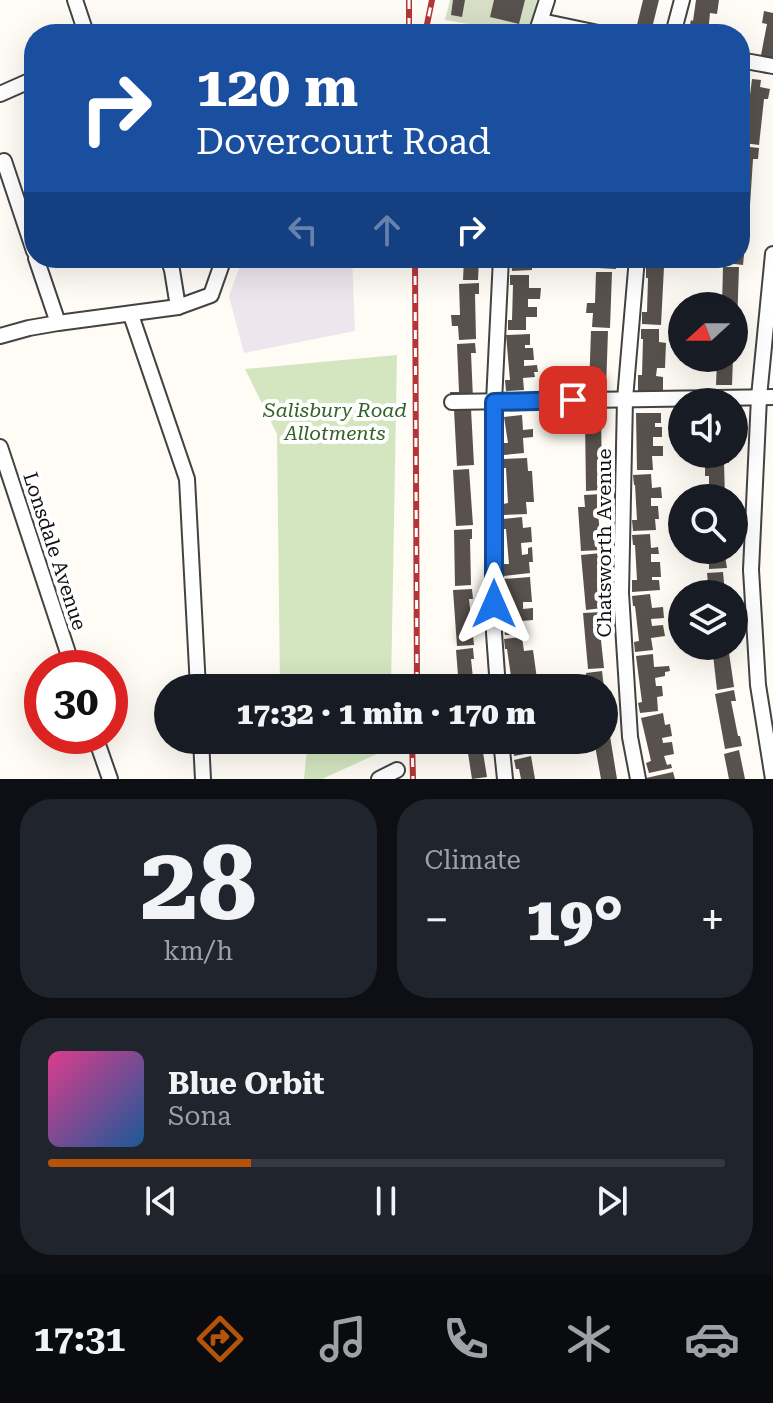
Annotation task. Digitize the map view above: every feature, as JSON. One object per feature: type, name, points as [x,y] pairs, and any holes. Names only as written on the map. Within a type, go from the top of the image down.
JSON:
[{"type":"street","points":[[75,0],[83,24]]},
{"type":"street","points":[[540,24],[547,0]]},
{"type":"street","points":[[676,24],[682,0]]},
{"type":"street","points":[[750,62],[773,66]]},
{"type":"street","points":[[0,94],[24,83]]},
{"type":"street","points":[[4,161],[24,221]]},
{"type":"street","points":[[773,254],[766,397],[751,570],[758,685],[773,779]]},
{"type":"street","points":[[39,268],[58,323]]},
{"type":"street","points":[[171,268],[178,307]]},
{"type":"street","points":[[0,336],[58,323],[178,307],[211,295],[220,268]]},
{"type":"street","points":[[497,674],[494,633],[494,402],[501,268]]},
{"type":"street","name":"Chatsworth Avenue","points":[[636,268],[625,399],[621,593],[630,737],[638,779]]},
{"type":"street","points":[[131,315],[187,479],[197,674]]},
{"type":"street","points":[[452,402],[766,397]]},
{"type":"street","name":"Lonsdale Avenue","points":[[0,447],[67,650]]},
{"type":"street","points":[[101,754],[110,779]]},
{"type":"street","points":[[202,754],[203,779]]},
{"type":"street","points":[[502,754],[505,779]]},
{"type":"street","points":[[379,779],[397,770]]},
{"type":"shaded area","points":[[239,268],[352,268],[355,331],[244,353],[229,296]]},
{"type":"green space","points":[[450,0],[537,0],[531,24],[469,24],[445,20]]},
{"type":"green space","name":"Salisbury Road Allotments","points":[[397,355],[391,674],[280,674],[277,434],[245,369]]},
{"type":"green space","points":[[307,754],[377,754],[322,779],[304,779]]},
{"type":"building","points":[[453,0],[465,0],[462,17],[451,15]]},
{"type":"building","points":[[494,0],[525,0],[519,24],[490,17]]},
{"type":"building","points":[[643,0],[659,0],[653,24],[637,24]]},
{"type":"building","points":[[696,0],[719,0],[717,14],[710,13],[709,24],[690,24]]},
{"type":"building","points":[[764,11],[773,13],[773,58],[761,55],[767,24],[762,23]]},
{"type":"building","points":[[752,79],[761,80],[760,87],[770,89],[768,99],[764,99],[759,145],[750,144]]},
{"type":"building","points":[[750,147],[759,148],[758,159],[753,159],[750,205]]},
{"type":"building","points":[[464,268],[479,268],[478,280],[463,280]]},
{"type":"building","points":[[512,268],[532,268],[532,270],[512,271]]},
{"type":"building","points":[[646,268],[664,268],[661,325],[642,324],[642,312],[647,312]]},
{"type":"building","points":[[723,268],[739,268],[738,292],[722,292]]},
{"type":"building","points":[[596,272],[612,272],[610,328],[592,327],[593,313],[586,313],[587,303],[595,303]]},
{"type":"building","points":[[510,275],[529,275],[529,288],[541,288],[540,299],[528,299],[528,307],[537,307],[537,317],[526,317],[526,330],[508,330],[508,320],[512,320],[513,285],[510,285]]},
{"type":"building","points":[[479,283],[479,294],[475,294],[476,339],[459,340],[458,326],[452,326],[451,315],[460,315],[459,284]]},
{"type":"building","points":[[641,329],[659,329],[659,342],[666,343],[665,368],[657,368],[656,376],[663,377],[663,392],[638,391],[638,375],[642,375]]},
{"type":"building","points":[[591,331],[608,331],[606,389],[589,389]]},
{"type":"building","points":[[530,334],[530,345],[525,345],[525,348],[533,348],[534,360],[524,360],[524,366],[537,365],[538,372],[534,372],[535,377],[523,378],[524,390],[506,391],[505,380],[510,380],[506,335]]},
{"type":"building","points":[[475,343],[476,353],[471,353],[473,399],[451,400],[450,392],[459,392],[457,344]]},
{"type":"building","points":[[716,372],[732,372],[732,385],[716,385]]},
{"type":"building","points":[[471,409],[474,465],[457,466],[454,410]]},
{"type":"building","points":[[563,410],[601,410],[602,490],[586,491],[585,420],[582,417],[564,417]]},
{"type":"building","points":[[636,413],[661,413],[661,423],[655,423],[655,427],[662,427],[662,437],[653,437],[653,446],[663,446],[663,456],[652,456],[653,470],[637,470]]},
{"type":"building","points":[[522,415],[523,430],[533,429],[533,437],[523,438],[524,453],[504,455],[503,443],[508,443],[504,417]]},
{"type":"building","points":[[527,458],[528,471],[532,471],[534,502],[526,502],[527,514],[504,515],[503,504],[508,503],[503,459]]},
{"type":"building","points":[[705,468],[724,468],[725,484],[709,484],[709,476],[705,476]]},
{"type":"building","points":[[469,469],[473,525],[456,526],[453,470]]},
{"type":"building","points":[[651,474],[652,488],[661,487],[662,498],[651,498],[651,506],[658,506],[656,530],[633,531],[632,520],[637,520],[633,475]]},
{"type":"building","points":[[602,494],[602,505],[597,505],[602,550],[581,551],[578,507],[585,507],[584,495]]},
{"type":"building","points":[[522,517],[523,528],[531,527],[532,542],[521,543],[522,555],[528,554],[528,548],[532,547],[530,573],[504,576],[503,564],[509,564],[503,519]]},
{"type":"building","points":[[472,529],[471,585],[455,586],[454,530]]},
{"type":"building","points":[[650,534],[651,548],[658,547],[659,554],[651,554],[651,562],[660,562],[661,577],[652,577],[652,580],[659,580],[660,590],[632,592],[632,580],[637,580],[632,535]]},
{"type":"building","points":[[601,553],[602,563],[597,564],[602,608],[586,610],[581,555]]},
{"type":"building","points":[[709,564],[726,564],[727,568],[709,569]]},
{"type":"building","points":[[723,572],[724,580],[708,580],[707,573]]},
{"type":"building","points":[[530,577],[532,602],[523,602],[523,609],[533,608],[533,620],[522,621],[523,634],[505,635],[504,624],[509,624],[503,579]]},
{"type":"building","points":[[472,589],[473,599],[469,599],[474,645],[457,646],[453,590]]},
{"type":"building","points":[[650,594],[652,608],[663,607],[664,618],[651,619],[652,626],[663,625],[665,636],[651,638],[653,650],[635,652],[634,642],[639,641],[632,596]]},
{"type":"building","points":[[602,612],[603,622],[599,622],[604,668],[588,669],[583,613]]},
{"type":"building","points":[[522,637],[524,651],[533,650],[536,674],[511,674],[504,639]]},
{"type":"building","points":[[473,648],[473,674],[458,674],[456,650]]},
{"type":"building","points":[[653,654],[654,667],[669,666],[670,671],[665,672],[665,676],[655,678],[656,686],[662,686],[663,696],[657,697],[658,711],[640,713],[638,703],[642,702],[636,656]]},
{"type":"building","points":[[714,660],[730,660],[734,687],[717,690]]},
{"type":"building","points":[[734,690],[736,701],[731,701],[742,746],[725,749],[715,694]]},
{"type":"building","points":[[663,713],[665,725],[670,724],[672,736],[662,738],[663,743],[672,742],[674,754],[664,756],[667,765],[671,764],[672,768],[649,773],[646,763],[651,761],[641,718]]},
{"type":"building","points":[[739,750],[745,779],[729,779],[724,754]]},
{"type":"building","points":[[468,754],[483,754],[487,777],[472,779]]},
{"type":"building","points":[[597,754],[613,754],[617,779],[601,779]]},
{"type":"building","points":[[531,756],[535,779],[521,779],[514,760]]},
{"type":"building","points":[[673,772],[675,779],[646,779],[646,778]]},
{"type":"railway","points":[[409,0],[409,24]]},
{"type":"railway","points":[[427,24],[432,0]]},
{"type":"railway","points":[[415,268],[417,674]]},
{"type":"railway","points":[[412,754],[413,779]]},
{"type":"route","points":[[494,604],[494,402],[573,400]]}]
